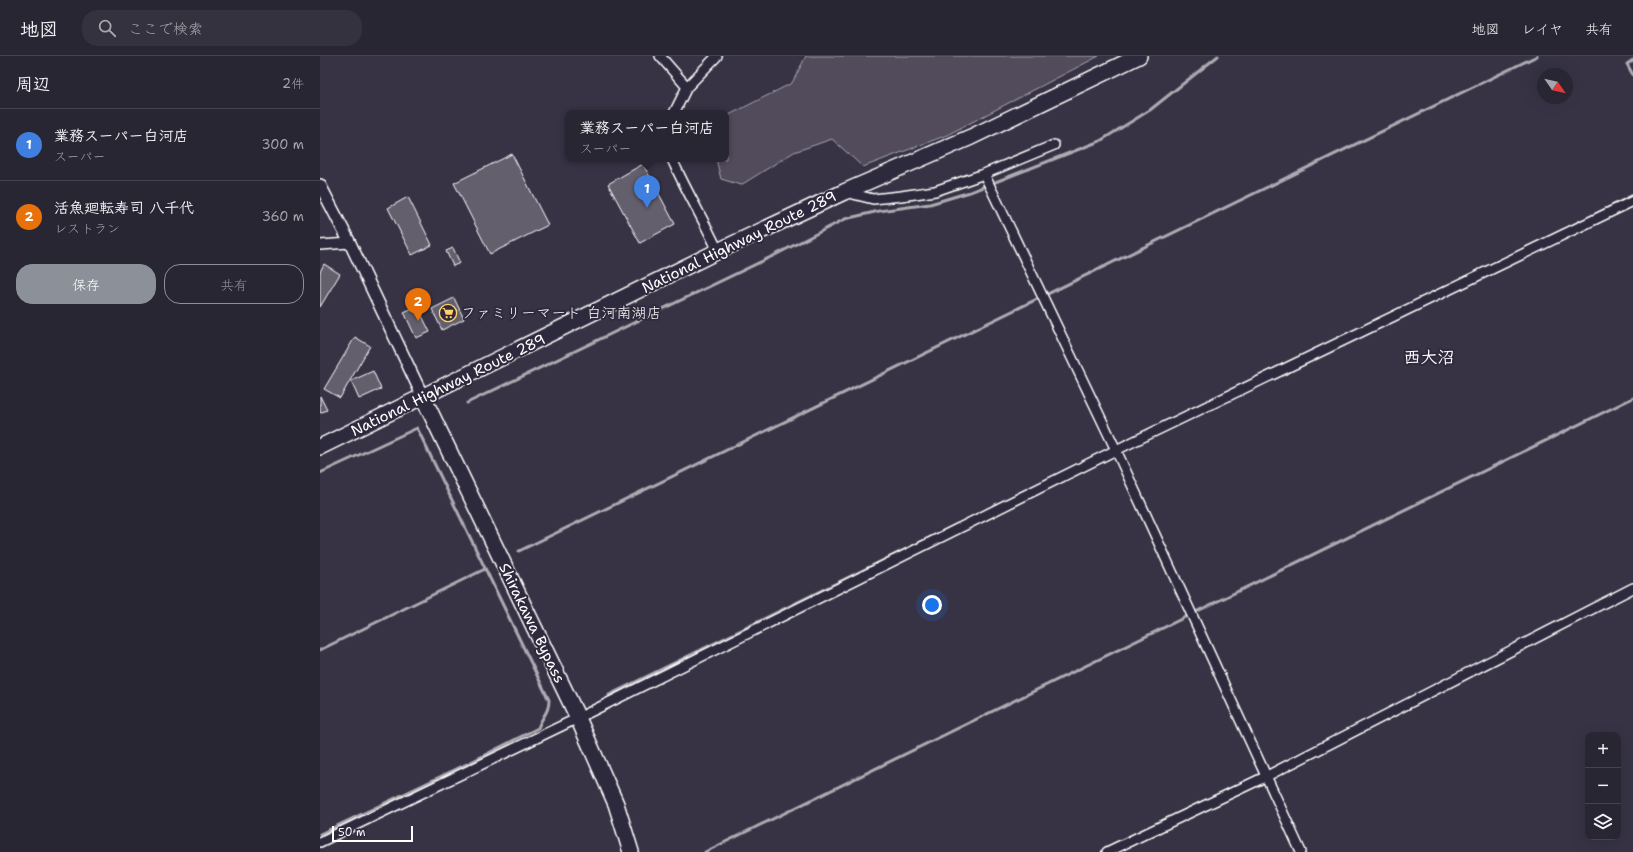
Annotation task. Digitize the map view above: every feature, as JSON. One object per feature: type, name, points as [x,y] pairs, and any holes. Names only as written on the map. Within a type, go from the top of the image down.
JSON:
[{"type":"highway","name":"National Highway Route 289","points":[[320,447],[423,398],[718,251],[844,192],[971,137],[1139,56]]},
{"type":"highway","name":"Shirakawa Bypass","points":[[423,398],[578,718],[616,804],[631,852]]},
{"type":"street","points":[[660,56],[687,87]]},
{"type":"street","points":[[676,110],[687,87],[717,56]]},
{"type":"street","points":[[844,192],[873,199],[935,191],[984,174],[1054,145]]},
{"type":"street","points":[[674,162],[718,251]]},
{"type":"street","points":[[984,174],[1116,450],[1301,852]]},
{"type":"street","points":[[320,184],[350,243],[423,398]]},
{"type":"street","points":[[320,842],[578,718],[1116,450],[1633,201]]},
{"type":"street","points":[[320,245],[350,243]]},
{"type":"street","points":[[1107,852],[1267,776],[1633,588]]},
{"type":"shaded area","points":[[806,56],[1099,56],[947,135],[863,167],[832,139],[794,152],[741,185],[721,179],[717,162],[729,162],[729,115],[792,83]]},
{"type":"building","points":[[512,154],[548,225],[490,254],[454,183]]},
{"type":"building","points":[[643,164],[675,224],[640,243],[608,184]]},
{"type":"building","points":[[408,197],[432,245],[412,255],[388,208]]},
{"type":"building","points":[[453,248],[460,263],[453,266],[446,251]]},
{"type":"building","points":[[324,264],[340,274],[320,307],[320,272]]},
{"type":"building","points":[[454,298],[464,319],[442,330],[432,309]]},
{"type":"building","points":[[417,306],[430,332],[416,338],[404,312]]},
{"type":"building","points":[[355,337],[370,346],[340,398],[324,389]]},
{"type":"building","points":[[373,371],[381,389],[359,399],[351,381]]},
{"type":"building","points":[[320,396],[327,410],[320,413]]},
{"type":"waterway","points":[[467,403],[775,255],[845,219],[879,211],[930,204],[970,192],[1100,141],[1150,110],[1218,56]]},
{"type":"waterway","points":[[519,551],[1537,56]]},
{"type":"waterway","points":[[1633,60],[1627,64],[1633,75]]},
{"type":"waterway","points":[[1576,224],[1633,195]]},
{"type":"waterway","points":[[705,852],[1633,398]]},
{"type":"waterway","points":[[320,473],[417,428],[549,700],[547,711],[538,728],[471,762],[320,834]]},
{"type":"waterway","points":[[609,695],[957,524]]},
{"type":"waterway","points":[[320,650],[485,569]]},
{"type":"place","name":"業務スーパー白河店","points":[[647,208]]},
{"type":"place","name":"ファミリーマート 白河南湖店","points":[[448,313]]},
{"type":"place","name":"活魚廻転寿司 八千代","points":[[418,321]]},
{"type":"district","name":"西大沼","points":[[1429,357]]}]
